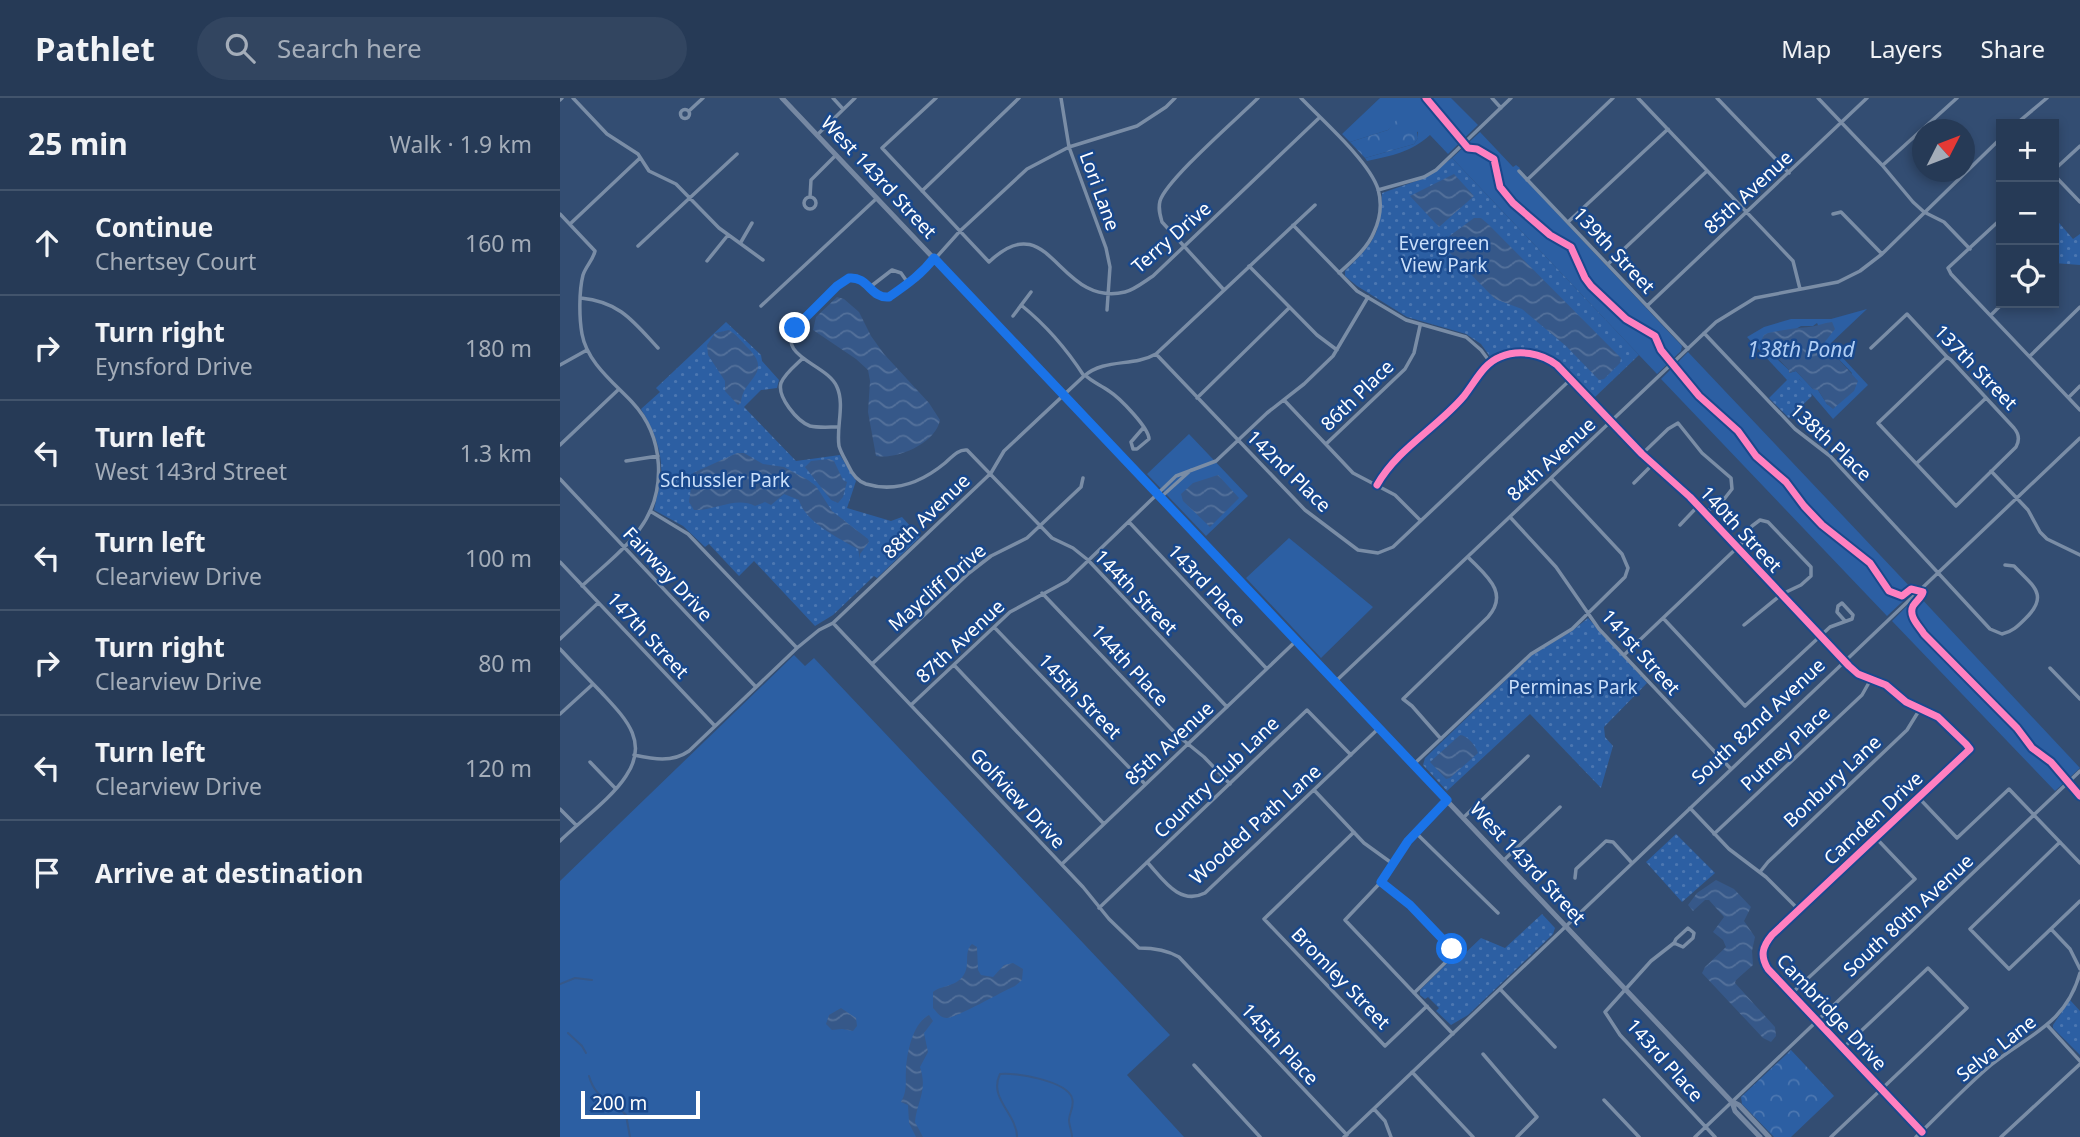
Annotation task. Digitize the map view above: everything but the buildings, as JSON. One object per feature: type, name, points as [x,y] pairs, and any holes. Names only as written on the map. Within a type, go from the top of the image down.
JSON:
[{"type":"main road","name":"West 143rd Street","points":[[782,98],[1731,1101],[1739,1105],[1769,1137]]},
{"type":"main road","name":"West 143rd Street","points":[[1731,1101],[1735,1111],[1760,1137]]},
{"type":"street","points":[[573,98],[607,134],[635,151],[652,174],[672,180],[714,224],[763,260]]},
{"type":"street","points":[[688,111],[703,98]]},
{"type":"street","points":[[833,98],[843,109]]},
{"type":"street","points":[[817,135],[855,98]]},
{"type":"street","points":[[936,98],[881,148],[989,262],[1010,246],[1020,242],[1030,244],[1041,248],[1080,285],[1108,293]]},
{"type":"street","points":[[922,191],[1019,98]]},
{"type":"street","name":"Lori Lane","points":[[1061,98],[1069,147],[1106,248],[1110,267],[1107,310]]},
{"type":"street","points":[[803,358],[780,385],[784,402],[810,426],[838,427],[839,402],[836,386],[829,376],[794,350],[790,341],[792,331],[797,325],[849,278],[860,279],[879,296],[891,296],[917,279],[960,231],[1027,169],[1069,147],[1137,125],[1166,107],[1175,98]]},
{"type":"street","points":[[1224,290],[1161,222],[1161,199],[1174,180],[1258,98]]},
{"type":"street","points":[[1301,98],[1366,167],[1378,190],[1380,210],[1375,232],[1366,247],[1339,273]]},
{"type":"street","points":[[1492,98],[1501,108]]},
{"type":"street","points":[[1378,190],[1424,177],[1436,170],[1511,98]]},
{"type":"street","points":[[1527,180],[1614,98]]},
{"type":"street","points":[[1638,98],[1793,261],[1800,289]]},
{"type":"street","points":[[1717,98],[1788,173]]},
{"type":"street","points":[[1818,98],[1913,202],[1924,212],[1944,222],[1970,249]]},
{"type":"street","name":"85th Avenue","points":[[1647,306],[1867,98]]},
{"type":"street","points":[[1882,165],[1957,98]]},
{"type":"street","points":[[2022,119],[2047,98]]},
{"type":"street","name":"Terry Drive","points":[[1108,293],[1126,292],[1153,276],[1320,118]]},
{"type":"street","points":[[1568,222],[1668,129]]},
{"type":"street","name":"84th Avenue","points":[[1335,682],[1723,317],[1755,298],[1838,282],[1860,271],[1882,254],[1996,143]]},
{"type":"street","points":[[2059,168],[2080,146]]},
{"type":"street","points":[[638,246],[737,154]]},
{"type":"street","points":[[810,197],[811,180],[836,155]]},
{"type":"street","points":[[570,224],[640,158]]},
{"type":"street","name":"139th Street","points":[[1519,171],[1688,349]]},
{"type":"street","points":[[1608,264],[1707,171]]},
{"type":"street","points":[[2059,179],[2080,202]]},
{"type":"street","points":[[761,306],[877,198]]},
{"type":"street","name":"88th Avenue","points":[[635,755],[665,759],[680,757],[689,751],[797,648],[819,630],[833,623],[991,473],[1004,451],[1084,375],[1094,367],[1140,360],[1156,354],[1315,205]]},
{"type":"street","points":[[1833,214],[1841,212],[1882,254]]},
{"type":"street","points":[[560,214],[594,249],[595,254],[582,279],[582,333],[587,349],[596,364],[646,421],[658,457],[658,483],[650,511],[640,528],[582,586]]},
{"type":"street","points":[[741,242],[752,223]]},
{"type":"street","points":[[1996,224],[1948,268],[2080,410]]},
{"type":"street","points":[[1293,225],[1349,284],[1406,320],[1465,337],[1481,349],[1490,362],[1462,399],[1386,471],[1377,485]]},
{"type":"street","points":[[707,261],[728,235]]},
{"type":"street","points":[[1249,267],[1317,335],[1337,350]]},
{"type":"street","points":[[870,287],[892,270],[901,273],[908,283]]},
{"type":"street","points":[[1013,316],[1031,292]]},
{"type":"street","points":[[1238,441],[1337,350],[1368,297]]},
{"type":"street","points":[[581,298],[605,302],[619,309],[658,348]]},
{"type":"street","points":[[1021,305],[1066,347],[1084,375],[1113,393],[1144,427],[1149,439],[1138,449],[1133,449],[1130,442],[1144,427]]},
{"type":"street","points":[[2030,356],[2080,307]]},
{"type":"street","points":[[1197,398],[1289,308]]},
{"type":"street","points":[[1991,315],[1998,308]]},
{"type":"street","name":"137th Street","points":[[1871,348],[1907,314],[2018,435],[2019,442],[1991,471]]},
{"type":"street","name":"86th Place","points":[[1325,445],[1405,369],[1414,353],[1420,326]]},
{"type":"street","name":"138th Place","points":[[1704,333],[1789,422],[1830,456],[1990,629],[2005,634],[2034,610],[2038,601],[2038,594],[2033,586],[2014,566],[2005,565]]},
{"type":"street","points":[[560,365],[587,349]]},
{"type":"street","name":"140th Street","points":[[1490,362],[1503,355],[1521,353],[1534,354],[1554,363],[1642,454],[1705,513],[1844,662],[1858,674],[1886,685],[1906,702],[1946,723],[1969,749]]},
{"type":"street","name":"142nd Place","points":[[1156,354],[1305,510],[1358,550],[1373,554],[1387,551],[1421,521],[1571,379]]},
{"type":"street","points":[[1947,357],[1878,423],[1956,506],[1991,471],[2028,510],[2047,539],[2080,555]]},
{"type":"street","points":[[2068,397],[2080,386]]},
{"type":"street","points":[[560,445],[620,389]]},
{"type":"street","points":[[1917,463],[1986,398]]},
{"type":"street","points":[[1284,400],[1353,473],[1398,497],[1421,521]]},
{"type":"street","points":[[1642,454],[1678,423],[1702,453],[1731,478],[1732,489],[1705,513]]},
{"type":"street","name":"144th Street","points":[[838,427],[840,447],[852,474],[867,484],[905,486],[928,475],[962,449],[969,451],[1052,538],[1073,548],[1088,560],[1227,707]]},
{"type":"street","name":"South 82nd Avenue","points":[[1346,1136],[2080,438]]},
{"type":"street","name":"87th Avenue","points":[[911,705],[1010,612],[1067,581],[1128,521],[1159,496],[1181,472],[1216,461],[1238,441]]},
{"type":"street","points":[[626,461],[658,457]]},
{"type":"street","points":[[1634,483],[1653,464]]},
{"type":"street","name":"Maycliff Drive","points":[[872,664],[968,573],[991,556],[1027,538],[1040,527],[1081,487],[1083,478]]},
{"type":"street","points":[[1413,765],[1531,654],[1572,629],[1618,586],[1628,568],[1622,554],[1551,478]]},
{"type":"street","name":"Fairway Drive","points":[[560,479],[756,687]]},
{"type":"street","points":[[1679,525],[1698,506]]},
{"type":"street","points":[[650,511],[688,534],[797,648]]},
{"type":"street","name":"141st Street","points":[[1510,517],[1556,567],[1599,629],[1731,769]]},
{"type":"street","points":[[1624,655],[1738,548],[1752,526],[1760,520],[1768,522],[1811,567],[1811,576],[1801,585],[1782,594],[1744,625]]},
{"type":"street","name":"143rd Place","points":[[1128,521],[1266,668]]},
{"type":"street","points":[[1441,739],[1403,699],[1491,613],[1498,598],[1492,583],[1468,557]]},
{"type":"street","name":"147th Street","points":[[560,562],[715,726]]},
{"type":"street","name":"144th Place","points":[[1042,593],[1177,735],[1230,784]]},
{"type":"street","points":[[560,639],[598,603]]},
{"type":"street","points":[[1663,618],[1745,706],[1830,627],[1852,619],[1853,615],[1842,603],[1837,612],[1845,621]]},
{"type":"street","name":"Golfview Drive","points":[[833,623],[1139,948],[1171,953],[1194,972]]},
{"type":"street","name":"145th Street","points":[[994,627],[1145,784]]},
{"type":"street","name":"85th Avenue","points":[[1061,864],[1296,640]]},
{"type":"street","points":[[560,649],[627,721],[633,734],[635,755],[627,775],[560,841]]},
{"type":"street","points":[[954,665],[1104,824]]},
{"type":"street","points":[[2050,668],[2080,699]]},
{"type":"street","name":"Putney Place","points":[[1714,834],[1862,695],[1871,679]]},
{"type":"street","points":[[560,714],[593,684]]},
{"type":"street","name":"Bonbury Lane","points":[[1760,872],[1907,730],[1920,709]]},
{"type":"street","name":"Country Club Lane","points":[[1099,908],[1307,710],[1351,755]]},
{"type":"street","name":"Wooded Path Lane","points":[[1147,862],[1180,894],[1189,898],[1202,895],[1378,728]]},
{"type":"street","name":"Camden Drive","points":[[1798,910],[1969,749]]},
{"type":"street","points":[[1463,818],[1528,756]]},
{"type":"street","points":[[590,762],[615,788]]},
{"type":"street","name":"South 80th Avenue","points":[[1695,1137],[2080,772]]},
{"type":"street","points":[[1918,797],[1957,838],[2009,789],[2080,863]]},
{"type":"street","points":[[1314,790],[1373,850],[1393,864]]},
{"type":"street","points":[[1447,800],[1415,832],[1381,882],[1345,920],[1453,1034]]},
{"type":"street","points":[[1504,860],[1560,807]]},
{"type":"street","points":[[1690,808],[1714,834],[1760,872],[1798,910]]},
{"type":"street","points":[[560,809],[576,825]]},
{"type":"street","name":"Bromley Street","points":[[1354,832],[1265,919],[1385,1046],[1427,1006]]},
{"type":"street","points":[[1415,832],[1498,913]]},
{"type":"street","points":[[1791,994],[1914,879],[1875,837]]},
{"type":"street","points":[[1575,878],[1576,869],[1606,841],[1612,842],[1632,863]]},
{"type":"street","points":[[2060,842],[1970,929],[2009,969],[2080,901]]},
{"type":"street","points":[[1381,882],[1410,905],[1453,951],[1452,956],[1414,993]]},
{"type":"street","name":"Cambridge Drive","points":[[1798,910],[1768,940],[1762,951],[1764,962],[1922,1132]]},
{"type":"street","points":[[1626,989],[1651,960],[1674,943],[1688,928],[1694,933],[1693,938],[1683,947],[1674,943]]},
{"type":"street","points":[[2051,929],[2070,949],[2080,971]]},
{"type":"street","points":[[1831,1137],[1966,1008],[1928,968],[1843,1048]]},
{"type":"street","name":"Selva Lane","points":[[1916,1137],[1991,1065],[2048,1026],[2072,993],[2080,971]]},
{"type":"street","name":"145th Place","points":[[1194,972],[1346,1136]]},
{"type":"street","points":[[1500,989],[1555,1047]]},
{"type":"street","name":"143rd Place","points":[[1626,989],[1605,1012],[1620,1035],[1715,1137]]},
{"type":"street","points":[[2001,1137],[2080,1063],[2048,1026]]},
{"type":"street","points":[[1483,1054],[1537,1117],[1517,1137]]},
{"type":"street","points":[[1194,1065],[1261,1137]]},
{"type":"street","points":[[1412,1072],[1473,1137]]},
{"type":"street","points":[[1604,1100],[1639,1137]]},
{"type":"street","points":[[1374,1109],[1385,1121],[1391,1137]]},
{"type":"green space","points":[[1380,98],[1451,98],[1478,125],[1448,154],[1430,135],[1408,150],[1367,161],[1365,158],[1414,144],[1418,138],[1418,132],[1393,125],[1388,130],[1350,142],[1342,134]]},
{"type":"green space","points":[[1398,118],[1412,121],[1416,125],[1418,138],[1414,144],[1365,158],[1350,142],[1388,130]]},
{"type":"green space","points":[[1480,132],[1513,167],[1516,165],[1520,168],[1518,172],[1682,346],[1681,351],[1657,374],[1452,158]]},
{"type":"green space","name":"Evergreen View Park","points":[[1452,158],[1639,355],[1594,398],[1569,372],[1541,353],[1517,350],[1491,358],[1481,344],[1466,334],[1407,317],[1345,276],[1345,271],[1374,237],[1380,219],[1382,193],[1425,178]]},
{"type":"green space","points":[[2059,223],[2073,239],[2080,234],[2080,265],[2059,263]]},
{"type":"green space","points":[[1867,309],[1830,344],[1868,385],[1833,419],[1799,379],[1787,380],[1747,337],[1764,327],[1791,319],[1831,319]],"holes":[[[1817,323],[1825,340],[1823,343],[1852,373],[1833,408],[1818,390],[1813,389],[1796,371],[1789,373],[1764,347],[1801,326],[1813,326]]]},
{"type":"green space","name":"Schussler Park","points":[[726,322],[761,355],[762,361],[779,380],[777,388],[761,390],[744,407],[796,461],[840,455],[856,481],[847,508],[891,521],[902,517],[920,537],[877,578],[874,576],[833,615],[815,626],[754,561],[739,576],[709,544],[705,547],[683,526],[654,510],[661,459],[654,433],[641,409],[660,392],[656,388]]},
{"type":"green space","points":[[1688,352],[1914,591],[1887,616],[1661,379]]},
{"type":"green space","points":[[1792,378],[1799,379],[1812,396],[1789,418],[1769,398]]},
{"type":"green space","points":[[1189,434],[1248,496],[1206,536],[1147,474]]},
{"type":"green space","points":[[1289,538],[1373,607],[1321,658],[1246,578]]},
{"type":"green space","points":[[1918,595],[2080,768],[2055,791],[1892,621]]},
{"type":"green space","name":"Perminas Park","points":[[1588,618],[1647,683],[1604,727],[1605,737],[1613,746],[1601,788],[1530,714],[1447,791],[1423,765],[1425,758],[1532,655]]},
{"type":"green space","points":[[794,655],[805,666],[814,658],[1170,1035],[1127,1075],[1184,1137],[560,1137],[560,881]]},
{"type":"green space","points":[[1676,834],[1715,873],[1682,902],[1646,862]]},
{"type":"green space","points":[[1542,914],[1555,928],[1553,934],[1468,1015],[1451,1025],[1436,1011],[1439,1008],[1428,997],[1425,999],[1420,995],[1420,990],[1455,956],[1461,957],[1481,938],[1505,948]]},
{"type":"green space","points":[[2070,1000],[2080,1011],[2080,1055],[2053,1028]]},
{"type":"green space","points":[[1791,1050],[1834,1096],[1791,1137],[1774,1137],[1742,1104],[1741,1097]]},
{"type":"water","points":[[1454,174],[1474,196],[1439,227],[1410,196]]},
{"type":"water","points":[[1474,218],[1481,218],[1488,224],[1621,358],[1620,363],[1604,379],[1599,380],[1566,346],[1522,309],[1495,299],[1447,250],[1445,243],[1448,237]]},
{"type":"water","points":[[837,297],[844,299],[859,312],[884,354],[929,403],[940,420],[937,428],[924,443],[894,455],[876,456],[868,412],[868,370],[813,330],[816,317]]},
{"type":"water","name":"138th Pond","points":[[1832,322],[1835,329],[1824,343],[1858,381],[1854,391],[1833,409],[1818,390],[1813,389],[1796,371],[1789,373],[1761,341],[1768,333]]},
{"type":"water","points":[[729,330],[749,349],[758,365],[738,405],[725,391],[725,381],[708,355],[707,345],[715,333]]},
{"type":"water","points":[[737,453],[744,453],[763,464],[784,467],[816,486],[832,511],[868,539],[860,559],[858,549],[823,529],[802,508],[799,500],[784,494],[771,505],[765,502],[755,506],[733,503],[694,510],[689,502],[693,473]]},
{"type":"water","points":[[811,461],[834,461],[843,480],[847,482],[843,497],[838,503],[831,500],[805,467]]},
{"type":"water","points":[[1218,475],[1239,498],[1210,527],[1183,501],[1181,494],[1193,483]]},
{"type":"water","points":[[1460,735],[1471,742],[1478,753],[1446,779],[1430,762]]},
{"type":"water","points":[[1716,880],[1734,889],[1751,907],[1744,921],[1755,937],[1753,965],[1735,983],[1775,1027],[1776,1036],[1771,1042],[1763,1038],[1702,973],[1726,947],[1723,940],[1713,932],[1724,917],[1709,900],[1705,900],[1693,911],[1688,905],[1697,893]]},
{"type":"water","points":[[972,944],[977,947],[978,970],[981,975],[993,977],[1004,965],[1013,963],[1023,969],[1022,980],[960,1014],[942,1017],[933,1008],[933,992],[963,976]]},
{"type":"water","points":[[841,1008],[856,1018],[857,1026],[853,1031],[832,1030],[826,1024],[829,1015]]},
{"type":"water","points":[[929,1015],[933,1021],[924,1033],[928,1052],[920,1067],[923,1083],[915,1122],[923,1137],[916,1137],[909,1123],[908,1105],[901,1102],[905,1090],[909,1047],[919,1024]]},
{"type":"waterway","points":[[560,984],[575,978],[592,980]]},
{"type":"waterway","points":[[568,1033],[586,1053]]},
{"type":"waterway","points":[[1017,1137],[1013,1121],[998,1091],[1000,1074],[1040,1079],[1068,1092],[1073,1101],[1069,1120],[1072,1137]]},
{"type":"waterway","points":[[589,1076],[600,1095],[626,1115],[630,1137]]},
{"type":"cycle path","points":[[1426,98],[1468,148],[1477,149],[1494,159],[1500,187],[1513,203],[1550,235],[1571,247],[1591,286],[1626,319],[1655,336],[1661,350],[1699,396],[1738,431],[1756,456],[1786,482],[1822,525],[1870,563],[1889,591],[1902,596],[1911,589],[1923,592],[1913,606],[1912,613],[1924,634],[2017,728],[2032,748],[2051,762],[2080,796]]},
{"type":"cycle path","points":[[1377,485],[1395,460],[1454,407],[1494,360],[1515,353],[1544,358],[1557,365],[1642,454],[1690,497],[1849,666],[1858,674],[1886,685],[1906,702],[1938,717],[1966,744],[1970,749],[1772,935],[1763,952],[1768,969],[1922,1132]]},
{"type":"route","points":[[795,328],[837,286],[849,278],[860,279],[879,296],[889,297],[917,279],[934,258],[1447,800],[1415,832],[1381,882],[1410,905],[1452,949]]}]
